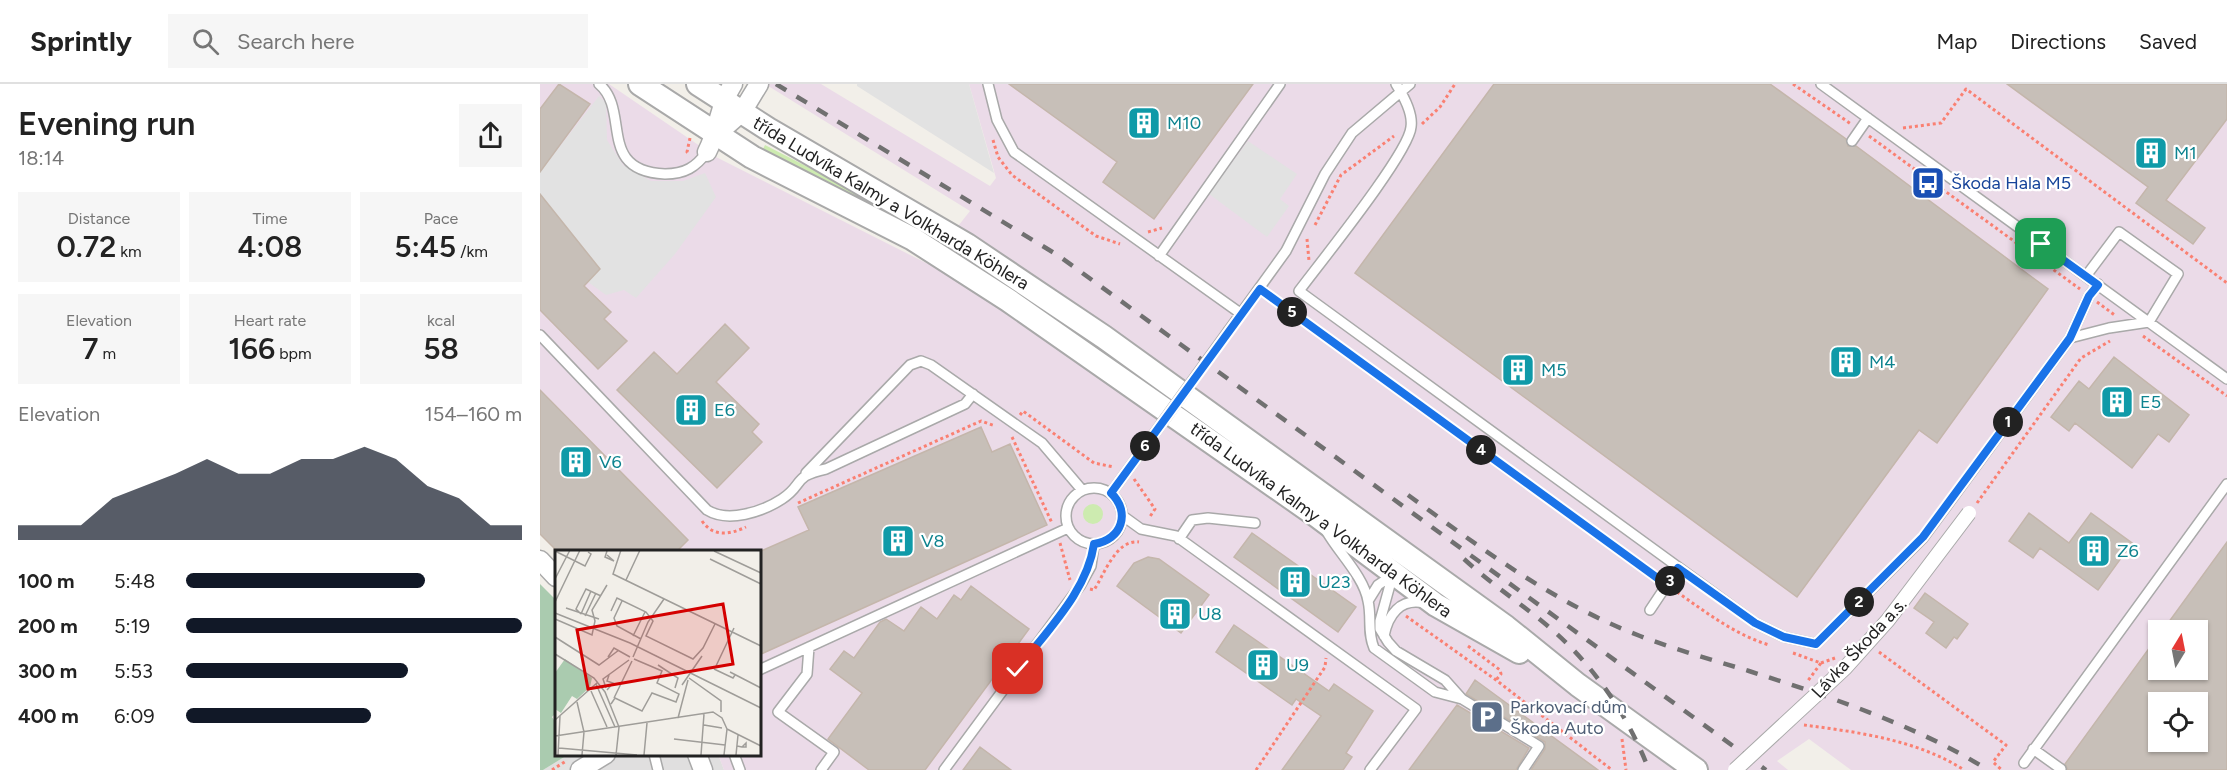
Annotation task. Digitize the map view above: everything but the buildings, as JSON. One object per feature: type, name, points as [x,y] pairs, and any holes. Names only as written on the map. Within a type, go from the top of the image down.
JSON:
[{"type":"street","name":"třída Ludvíka Kalmy a Volkharda Köhlera","points":[[640,84],[708,149],[752,157],[858,209],[922,246],[1101,363],[1317,516],[1506,627],[1578,685],[1696,770]]},
{"type":"street","name":"třída Ludvíka Kalmy a Volkharda Köhlera","points":[[698,84],[728,91],[742,112],[967,245],[1085,323],[1400,565],[1436,605],[1578,685]]},
{"type":"street","points":[[708,149],[742,112],[759,85]]},
{"type":"street","points":[[708,149],[728,91]]},
{"type":"street","name":"Lávka Škoda a.s.","points":[[1735,770],[1845,668],[1888,620],[1969,513]]},
{"type":"street","points":[[540,560],[555,576]]},
{"type":"street","points":[[580,770],[603,755]]},
{"type":"street","points":[[698,755],[704,770]]},
{"type":"lane","points":[[599,84],[610,96],[615,107],[615,129],[621,149],[634,164],[651,172],[674,174],[692,169],[708,149]]},
{"type":"lane","points":[[988,84],[998,120],[1014,152],[1240,313]]},
{"type":"lane","points":[[1159,256],[1280,84]]},
{"type":"lane","points":[[1111,493],[1286,251],[1325,174],[1352,133],[1398,87],[1410,84]]},
{"type":"lane","points":[[1821,84],[2227,379]]},
{"type":"lane","points":[[1398,87],[1412,128],[1398,157],[1299,291],[1319,308],[1755,623],[1784,637],[1816,644],[1923,537],[2070,338],[2089,296],[2098,285]]},
{"type":"lane","points":[[1852,141],[1868,118]]},
{"type":"lane","points":[[2070,338],[2148,321],[2178,274],[2119,232],[2086,276]]},
{"type":"lane","points":[[540,335],[707,510],[718,517],[732,517],[763,508],[783,499],[910,365],[921,361],[931,365],[973,394],[1011,427],[1042,443],[1082,490]]},
{"type":"lane","points":[[806,473],[826,469],[965,404],[973,394]]},
{"type":"lane","points":[[2024,763],[2227,484]]},
{"type":"lane","points":[[1123,516],[1117,533],[1103,543],[1094,544],[1079,540],[1068,528],[1066,510],[1069,502],[1082,490],[1092,487],[1111,493],[1117,499],[1123,516],[1141,529],[1179,539],[1416,709],[1370,770]]},
{"type":"lane","points":[[1317,516],[1360,582],[1368,600],[1369,637],[1374,648],[1435,692],[1462,699]]},
{"type":"lane","points":[[1179,539],[1192,520],[1208,518],[1256,523]]},
{"type":"lane","points":[[760,670],[1068,528]]},
{"type":"lane","points":[[944,770],[1080,586],[1091,566],[1094,544]]},
{"type":"lane","points":[[1368,600],[1378,585],[1400,565]]},
{"type":"lane","points":[[1400,565],[1380,621],[1384,636],[1396,651],[1445,680],[1462,699],[1539,746],[1522,770]]},
{"type":"lane","points":[[1650,610],[1678,568]]},
{"type":"lane","points":[[1384,636],[1391,615],[1401,606],[1417,601],[1436,605]]},
{"type":"lane","points":[[809,647],[807,674],[778,712],[834,752],[821,770]]},
{"type":"lane","points":[[2033,749],[2061,769]]},
{"type":"lane","points":[[654,755],[658,770]]},
{"type":"lane","points":[[735,755],[740,770]]},
{"type":"path","points":[[1316,268],[1307,260],[1307,240],[1341,175],[1392,137],[1427,122],[1455,84]]},
{"type":"path","points":[[1793,84],[1873,139],[2227,396]]},
{"type":"path","points":[[1873,139],[1888,118],[1902,128],[1941,123],[1966,89],[2227,283]]},
{"type":"path","points":[[687,128],[690,138],[687,152],[708,149]]},
{"type":"path","points":[[991,136],[998,157],[1012,176],[1096,236],[1125,246],[1138,229],[1149,233],[1161,230],[1167,223],[1178,230]]},
{"type":"path","points":[[1260,289],[1727,627],[1749,639],[1775,646]]},
{"type":"path","points":[[1969,513],[2081,358],[2112,340],[2105,308]]},
{"type":"path","points":[[1023,411],[1094,463],[1110,468],[1117,466],[1126,472],[1136,481],[1155,509],[1134,541],[1115,552],[1094,590],[1070,580],[1057,533],[1011,427],[1023,411]]},
{"type":"path","points":[[796,504],[981,421],[1011,427]]},
{"type":"path","points":[[707,510],[699,518],[708,530],[731,534],[753,524]]},
{"type":"path","points":[[1134,541],[1145,543]]},
{"type":"path","points":[[1401,606],[1405,616],[1496,680],[1612,770]]},
{"type":"path","points":[[1784,649],[1821,663],[1838,658]]},
{"type":"path","points":[[1873,660],[1880,651],[2006,745],[1992,762],[2002,770]]},
{"type":"path","points":[[1256,770],[1325,667],[1326,658]]},
{"type":"path","points":[[1802,689],[1821,663]]},
{"type":"path","points":[[1796,722],[1925,751],[1964,770]]},
{"type":"shaded area","points":[[540,84],[609,84],[716,157],[928,264],[970,211],[765,84],[821,84],[990,186],[996,178],[969,84],[2227,84],[2227,770],[1851,770],[1809,739],[1777,761],[1788,770],[724,770],[718,755],[760,755],[760,550],[556,550],[540,534]]},
{"type":"shaded area","points":[[857,84],[969,84],[994,173],[857,86]]},
{"type":"shaded area","points":[[599,96],[606,103],[607,140],[623,165],[651,181],[683,181],[705,173],[716,197],[675,254],[636,298],[624,290],[606,295],[588,282],[600,269],[540,194],[540,172]]},
{"type":"shaded area","points":[[1248,141],[1297,174],[1280,199],[1289,206],[1267,237],[1209,194]]},
{"type":"shaded area","points":[[567,755],[718,755],[724,770],[543,770]]},
{"type":"shaded area","points":[[576,755],[597,755],[572,770],[552,770]]},
{"type":"green space","points":[[765,145],[878,203],[1014,287],[1266,464],[762,151]]},
{"type":"green space","points":[[1093,504],[1100,507],[1103,514],[1100,521],[1093,524],[1086,521],[1083,514],[1086,507]]},
{"type":"green space","points":[[540,584],[555,599],[555,714],[552,717],[555,722],[555,755],[567,755],[540,770]]},
{"type":"railway","points":[[776,84],[1059,256],[1766,770]]},
{"type":"railway","points":[[1408,495],[1519,573],[1608,623],[1667,646],[1780,681],[1872,713],[1932,739],[1988,770]]},
{"type":"railway","points":[[1464,559],[1543,622],[1592,671],[1630,728],[1649,770]]},
{"type":"place","name":"M10","points":[[1144,123]]},
{"type":"place","name":"M1","points":[[2151,153]]},
{"type":"place","name":"Škoda Hala M5","points":[[1928,183]]},
{"type":"place","name":"M4","points":[[1846,362]]},
{"type":"place","name":"M5","points":[[1518,370]]},
{"type":"place","name":"E5","points":[[2117,402]]},
{"type":"place","name":"E6","points":[[691,410]]},
{"type":"place","name":"V6","points":[[576,462]]},
{"type":"place","name":"V8","points":[[898,541]]},
{"type":"place","name":"Z6","points":[[2094,551]]},
{"type":"place","name":"U23","points":[[1295,582]]},
{"type":"place","name":"U8","points":[[1175,614]]},
{"type":"place","name":"U9","points":[[1263,665]]},
{"type":"place","name":"Parkovací dům Škoda Auto","points":[[1487,717]]},
{"type":"route","points":[[1018,669],[1080,586],[1091,566],[1094,544],[1103,543],[1117,533],[1123,516],[1117,499],[1111,493],[1240,313],[1260,289],[1667,585],[1678,568],[1755,623],[1784,637],[1816,644],[1923,537],[2070,338],[2089,296],[2098,285],[2041,244]]}]
